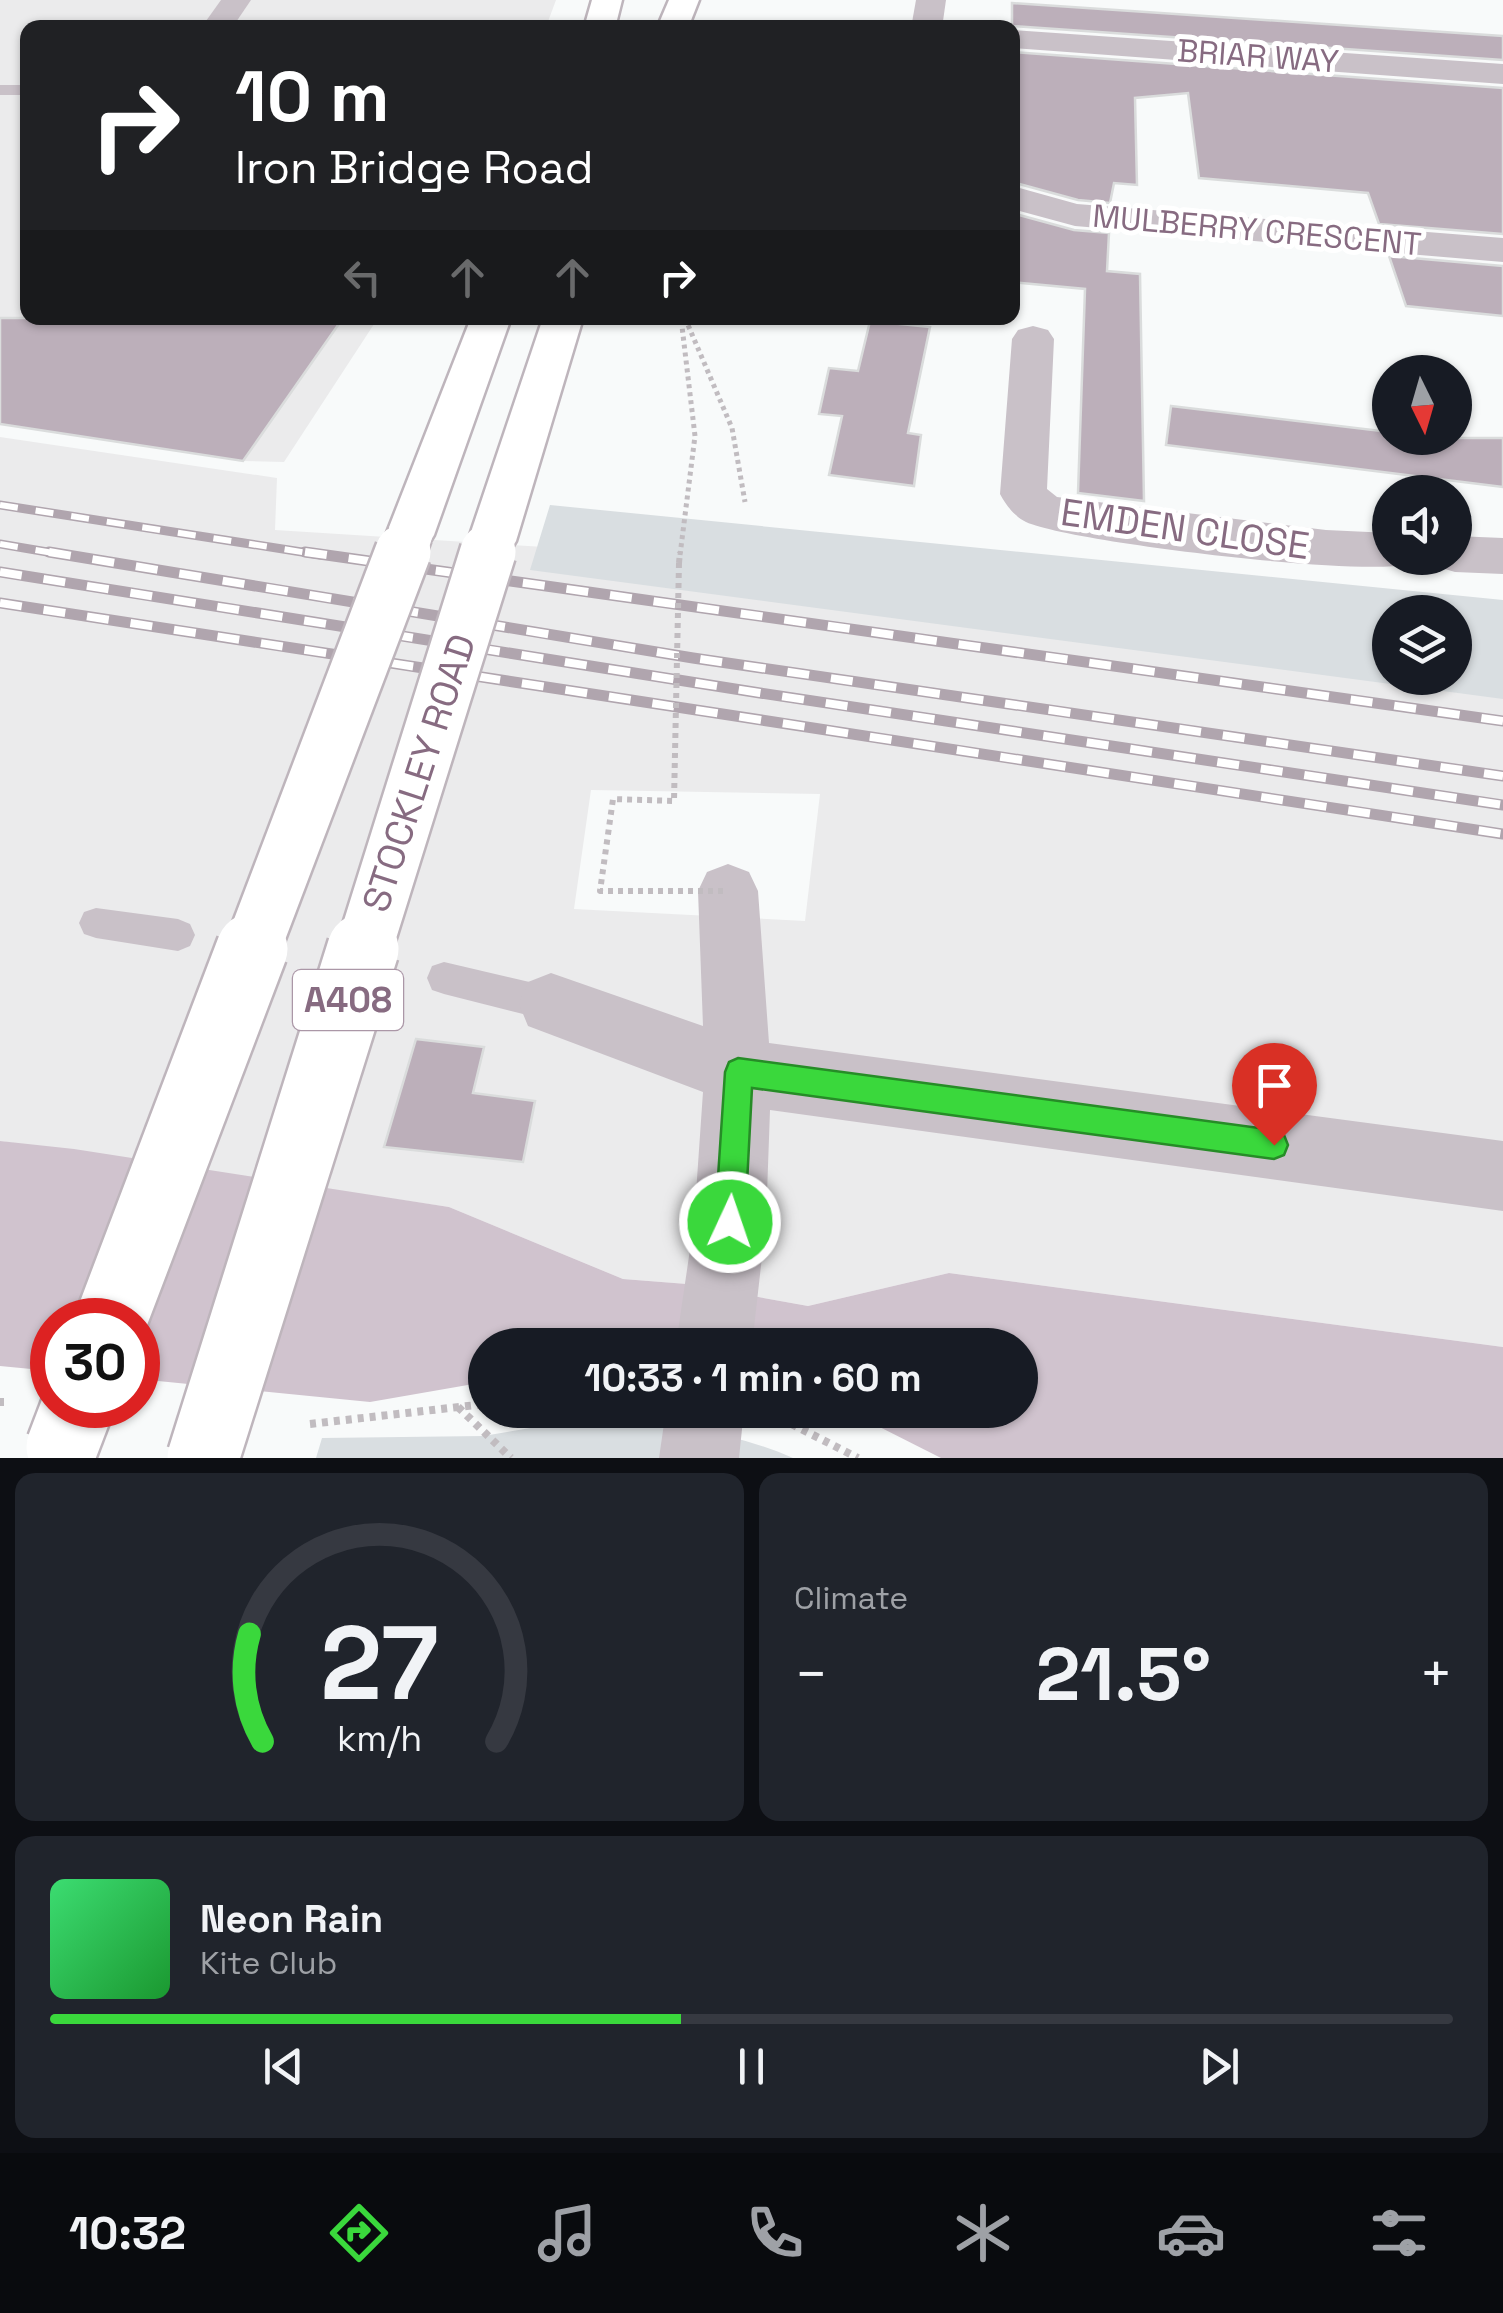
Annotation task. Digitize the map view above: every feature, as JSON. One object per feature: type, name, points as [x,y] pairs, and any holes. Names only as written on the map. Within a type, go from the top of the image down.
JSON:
[{"type":"main road","name":"A408","points":[[118,1298],[488,325]]},
{"type":"main road","name":"STOCKLEY ROAD","points":[[203,1458],[561,325]]},
{"type":"street","name":"BRIAR WAY","points":[[1020,40],[1503,74]]},
{"type":"street","name":"MULBERRY CRESCENT","points":[[1020,199],[1074,215],[1503,250]]},
{"type":"street","name":"EMDEN CLOSE","points":[[1033,339],[1023,494],[1032,504],[1070,518],[1326,548],[1372,549]]},
{"type":"street","points":[[1472,555],[1503,556]]},
{"type":"street","points":[[716,1328],[730,1222],[738,1072],[728,891]]},
{"type":"street","points":[[551,1004],[738,1072],[1503,1176]]},
{"type":"street","points":[[699,1458],[703,1428]]},
{"type":"lane","points":[[96,923],[178,935]]},
{"type":"lane","points":[[444,978],[551,1004]]},
{"type":"path","points":[[684,325],[695,436],[679,564],[674,801],[614,799],[600,891],[728,891]]},
{"type":"path","points":[[686,325],[732,428],[745,502]]},
{"type":"path","points":[[310,1424],[468,1406]]},
{"type":"path","points":[[458,1407],[511,1458]]},
{"type":"path","points":[[801,1428],[858,1458]]},
{"type":"shaded area","points":[[0,0],[556,0],[549,20],[20,20],[20,325],[373,325],[284,462],[243,461],[0,424]]},
{"type":"shaded area","points":[[0,437],[277,478],[275,530],[608,551],[1372,675],[1372,695],[1472,695],[1472,661],[1503,631],[1503,1347],[949,1273],[808,1306],[687,1284],[623,1279],[449,1207],[0,1141]],"holes":[[[591,790],[820,794],[805,921],[574,909]]]},
{"type":"shaded area","points":[[550,505],[1453,595],[1372,595],[1372,682],[530,570]]},
{"type":"shaded area","points":[[1472,597],[1503,600],[1503,699],[1472,695]]},
{"type":"shaded area","points":[[0,1141],[449,1207],[623,1279],[687,1284],[808,1306],[949,1273],[1503,1347],[1503,1458],[941,1458],[882,1428],[1038,1428],[1038,1328],[468,1328],[468,1385],[370,1402],[160,1381],[160,1298],[30,1298],[30,1369],[0,1366]]},
{"type":"shaded area","points":[[531,1428],[691,1428],[793,1458],[316,1458],[322,1438],[483,1436]]},
{"type":"building","points":[[1012,3],[1503,36],[1503,60],[1020,27],[1020,20],[1012,20]]},
{"type":"building","points":[[1020,53],[1503,88],[1503,234],[1379,224],[1368,193],[1199,178],[1188,93],[1135,98],[1137,185],[1114,183],[1110,203],[1078,200],[1020,184]]},
{"type":"building","points":[[1020,215],[1074,230],[1109,233],[1107,271],[1140,274],[1144,501],[1078,493],[1085,289],[1020,283]]},
{"type":"building","points":[[1389,256],[1503,266],[1503,316],[1406,306]]},
{"type":"building","points":[[0,318],[20,318],[20,325],[338,325],[243,461],[0,424]]},
{"type":"building","points":[[869,325],[930,327],[908,433],[921,435],[914,486],[829,475],[842,416],[819,414],[829,368],[858,371]]},
{"type":"building","points":[[1171,406],[1372,430],[1372,455],[1472,455],[1472,438],[1503,438],[1503,487],[1472,483],[1472,475],[1407,475],[1166,445]]},
{"type":"building","points":[[416,1039],[484,1047],[473,1093],[535,1101],[523,1162],[384,1147]]},
{"type":"railway","points":[[0,505],[321,555]]},
{"type":"railway","points":[[0,544],[65,555]]},
{"type":"railway","points":[[49,552],[693,658],[1503,776]]},
{"type":"railway","points":[[305,552],[1503,721]]},
{"type":"railway","points":[[0,572],[760,693],[1503,805]]},
{"type":"railway","points":[[0,603],[1503,834]]},
{"type":"route","points":[[730,1222],[738,1072],[1274,1145]]}]
